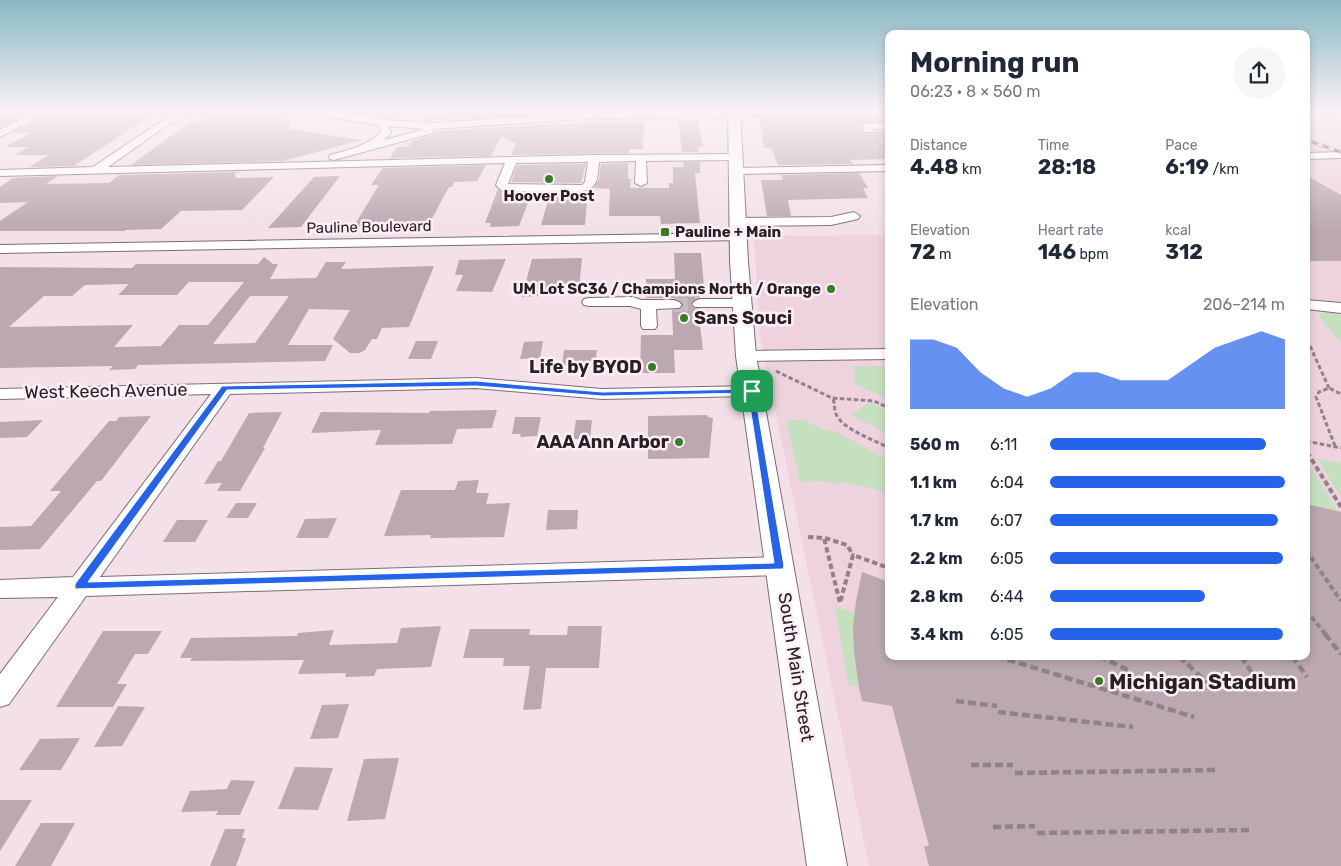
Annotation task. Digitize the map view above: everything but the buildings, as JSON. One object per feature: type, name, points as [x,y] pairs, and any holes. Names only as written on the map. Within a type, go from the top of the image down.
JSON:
[{"type":"main road","name":"South Main Street","points":[[735,150],[738,230],[746,356],[827,866]]},
{"type":"street","points":[[95,171],[125,150]]},
{"type":"street","points":[[311,164],[357,150]]},
{"type":"street","points":[[1310,156],[1341,155]]},
{"type":"street","points":[[0,173],[311,164],[594,163],[641,158],[885,170]]},
{"type":"street","points":[[641,158],[641,183]]},
{"type":"street","points":[[510,164],[502,185],[506,189],[569,189],[589,186],[594,163]]},
{"type":"street","name":"Pauline Boulevard","points":[[0,249],[738,230],[854,216]]},
{"type":"street","points":[[589,302],[633,302],[648,305],[674,304]]},
{"type":"street","points":[[700,304],[742,303]]},
{"type":"street","points":[[1310,304],[1341,308]]},
{"type":"street","points":[[648,305],[649,326]]},
{"type":"street","points":[[746,356],[885,354]]},
{"type":"street","name":"West Keech Avenue","points":[[0,394],[476,383],[602,394],[752,391]]},
{"type":"street","points":[[0,695],[225,388]]},
{"type":"street","points":[[0,588],[780,566]]},
{"type":"path","points":[[1310,346],[1329,388],[1341,394]]},
{"type":"path","points":[[771,369],[832,398],[867,400],[885,407]]},
{"type":"path","points":[[1329,388],[1319,392],[1316,397],[1335,446]]},
{"type":"path","points":[[832,398],[836,403],[836,415],[844,423],[885,446]]},
{"type":"path","points":[[1310,441],[1341,448]]},
{"type":"path","points":[[1310,457],[1341,507]]},
{"type":"path","points":[[808,537],[824,538],[847,545],[854,555],[885,567]]},
{"type":"path","points":[[824,538],[840,603],[854,555]]},
{"type":"path","points":[[1310,556],[1341,601]]},
{"type":"path","points":[[1310,615],[1341,654]]},
{"type":"path","points":[[1009,660],[1194,717]]},
{"type":"path","points":[[1107,660],[1130,671]]},
{"type":"path","points":[[1183,660],[1208,684]]},
{"type":"path","points":[[1244,660],[1256,679]]},
{"type":"path","points":[[1295,660],[1307,677]]},
{"type":"path","points":[[956,702],[997,706]]},
{"type":"path","points":[[998,712],[1133,727]]},
{"type":"path","points":[[971,765],[1013,765]]},
{"type":"path","points":[[1015,773],[1215,770]]},
{"type":"path","points":[[993,827],[1035,826]]},
{"type":"path","points":[[1037,833],[1251,830]]},
{"type":"shaded area","name":"Michigan Stadium","points":[[1310,150],[1341,150],[1341,866],[869,866],[760,337],[754,236],[885,235],[885,660],[1310,660]]},
{"type":"green space","points":[[1321,313],[1341,314],[1341,318],[1339,318],[1341,320],[1341,343],[1319,317]]},
{"type":"green space","points":[[853,366],[885,366],[885,398],[853,383],[856,380]]},
{"type":"green space","points":[[869,402],[885,410],[885,433],[852,415]]},
{"type":"green space","points":[[786,420],[804,420],[824,430],[833,430],[885,459],[885,493],[872,488],[841,482],[840,484],[820,481],[800,482]]},
{"type":"green space","points":[[1318,458],[1341,463],[1341,497],[1318,460]]},
{"type":"green space","points":[[1310,465],[1338,512],[1310,506]]},
{"type":"green space","points":[[835,607],[855,613],[854,652],[859,686],[849,686]]},
{"type":"tunnel","points":[[674,305],[700,304]]},
{"type":"railway","points":[[1336,150],[1341,152]]},
{"type":"place","name":"Hoover Post","points":[[549,179]]},
{"type":"place","name":"Pauline + Main","points":[[665,232]]},
{"type":"place","name":"UM Lot SC36 / Champions North / Orange","points":[[831,289]]},
{"type":"place","name":"Sans Souci","points":[[684,318]]},
{"type":"place","name":"Life by BYOD","points":[[652,367]]},
{"type":"place","name":"AAA Ann Arbor","points":[[679,442]]},
{"type":"place","name":"Michigan Stadium","points":[[1099,681]]},
{"type":"route","points":[[476,383],[602,394],[752,391],[780,566],[79,586],[225,388],[476,383]]}]
